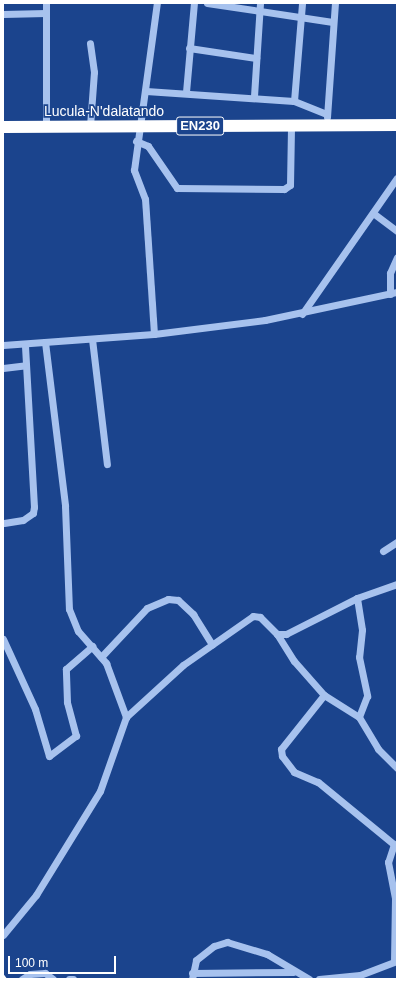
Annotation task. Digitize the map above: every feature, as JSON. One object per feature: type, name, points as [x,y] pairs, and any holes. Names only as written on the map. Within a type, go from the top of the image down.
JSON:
[{"type":"highway","name":"Lucula-N'dalatando","points":[[3,126],[291,126],[327,120],[397,125]]},
{"type":"street","points":[[46,3],[46,126]]},
{"type":"street","points":[[154,334],[145,199],[134,170],[136,141],[146,91],[157,3]]},
{"type":"street","points":[[186,92],[194,3]]},
{"type":"street","points":[[207,3],[333,22]]},
{"type":"street","points":[[254,96],[260,3]]},
{"type":"street","points":[[294,101],[302,3]]},
{"type":"street","points":[[146,91],[254,96],[294,101],[327,120],[335,3]]},
{"type":"street","points":[[3,14],[46,13]]},
{"type":"street","points":[[90,43],[94,72],[90,126]]},
{"type":"street","points":[[189,48],[256,58]]},
{"type":"street","points":[[136,141],[148,146],[177,188],[284,189],[290,185],[291,126]]},
{"type":"street","points":[[302,314],[397,178]]},
{"type":"street","points":[[373,213],[397,231]]},
{"type":"street","points":[[3,345],[154,334],[302,314],[393,293],[390,273],[397,257]]},
{"type":"street","points":[[92,339],[107,464]]},
{"type":"street","points":[[45,342],[66,506],[69,609],[75,626],[102,657],[126,717]]},
{"type":"street","points":[[4,522],[23,520],[33,513],[34,507],[25,344]]},
{"type":"street","points":[[3,368],[26,365]]},
{"type":"street","points":[[383,551],[397,542]]},
{"type":"street","points":[[277,634],[290,633],[357,598],[397,584]]},
{"type":"street","points":[[357,598],[362,630],[359,658],[367,696],[359,717]]},
{"type":"street","points":[[102,657],[147,608],[168,599],[178,600],[193,614],[212,644]]},
{"type":"street","points":[[3,935],[36,896],[100,791],[126,717],[212,644],[253,616],[260,617],[277,634],[294,661],[324,695],[359,717],[378,749],[397,768]]},
{"type":"street","points":[[3,639],[37,714],[47,754],[52,756],[76,736],[66,695],[67,666],[92,646]]},
{"type":"street","points":[[319,979],[360,975],[396,961],[395,898],[388,862],[396,846],[318,782],[294,772],[282,756],[282,749],[324,695]]},
{"type":"street","points":[[293,972],[192,976],[196,960],[214,946],[227,942],[266,954],[293,972],[309,979]]},
{"type":"street","points":[[22,979],[30,974],[45,973],[53,979]]},
{"type":"railway","points":[[3,975],[6,979]]}]
